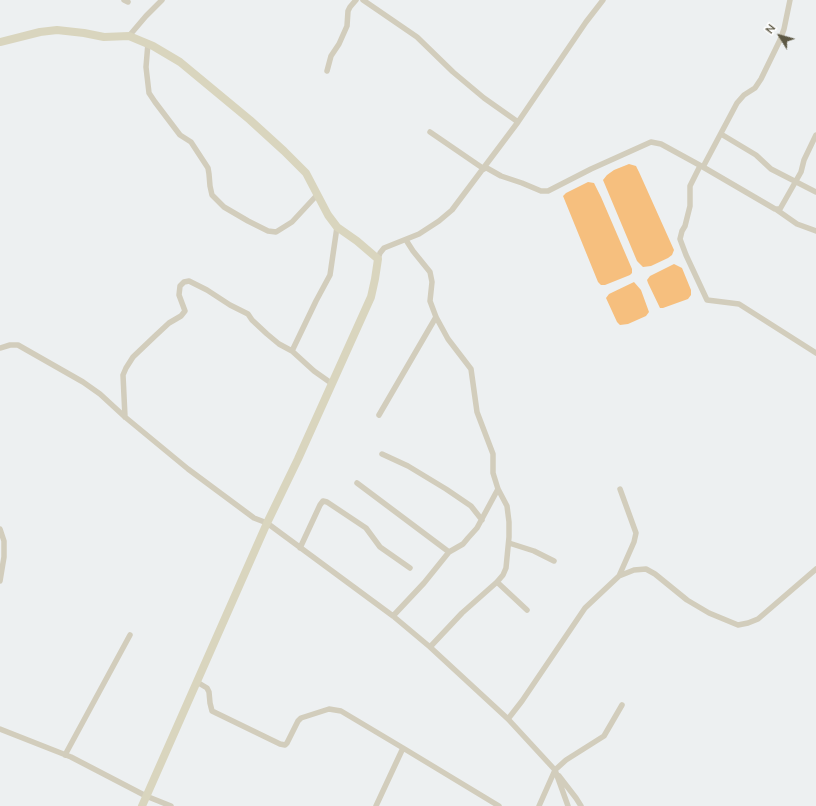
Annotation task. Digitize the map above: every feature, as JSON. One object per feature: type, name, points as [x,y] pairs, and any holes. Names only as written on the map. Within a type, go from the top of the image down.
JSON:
[{"type":"street","points":[[129,36],[162,0]]},
{"type":"street","points":[[327,71],[331,56],[339,44],[347,26],[348,11],[356,0]]},
{"type":"street","points":[[363,0],[417,37],[453,72],[484,98],[518,122]]},
{"type":"street","points":[[142,806],[267,523],[298,459],[371,296],[380,253],[384,248],[419,234],[440,221],[452,210],[518,122],[582,28],[603,0]]},
{"type":"street","points":[[790,0],[784,29],[780,40],[761,79],[755,88],[737,103],[721,134],[690,186],[690,206],[680,239],[707,300],[739,304],[816,353]]},
{"type":"street","points":[[0,42],[40,32],[57,30],[104,37],[129,36],[148,43],[180,62],[250,120],[306,172],[328,215],[337,227],[357,241],[378,259]]},
{"type":"street","points":[[148,43],[146,67],[149,93],[180,135],[191,142],[208,168],[212,195],[224,207],[268,231],[276,232],[292,222],[317,195]]},
{"type":"street","points":[[430,132],[484,168],[500,176],[541,191],[548,190],[651,142],[661,144],[777,210],[797,224],[816,231]]},
{"type":"street","points":[[721,134],[756,155],[771,169],[816,192]]},
{"type":"street","points":[[777,210],[781,208],[796,182],[816,135]]},
{"type":"street","points":[[292,351],[309,314],[330,275],[337,227]]},
{"type":"street","points":[[406,240],[413,252],[430,272],[432,282],[430,301],[436,318],[455,349],[471,369],[476,412],[493,454],[493,473],[498,489],[507,506],[509,522],[509,543],[506,568],[503,575],[462,613],[430,647]]},
{"type":"street","points":[[125,417],[123,375],[126,368],[134,357],[169,322],[181,316],[185,311],[179,295],[180,286],[184,282],[189,281],[248,314],[252,320],[278,344],[292,351],[314,371],[331,383]]},
{"type":"street","points":[[379,415],[436,318]]},
{"type":"street","points":[[0,348],[10,345],[18,345],[94,390],[188,469],[254,518],[267,523],[393,616],[430,647],[508,719],[556,772],[581,806]]},
{"type":"street","points":[[382,454],[408,466],[452,493],[471,506],[482,520]]},
{"type":"street","points":[[357,483],[449,552]]},
{"type":"street","points":[[393,616],[424,583],[449,552],[463,544],[477,528],[498,489]]},
{"type":"street","points":[[619,576],[634,542],[636,533],[620,489]]},
{"type":"street","points":[[300,548],[321,502],[323,501],[328,502],[366,528],[380,547],[410,568]]},
{"type":"street","points":[[0,529],[4,541],[0,581]]},
{"type":"street","points":[[509,543],[534,551],[554,561]]},
{"type":"street","points":[[508,719],[522,701],[585,608],[619,576],[634,570],[646,569],[655,574],[687,600],[709,613],[738,625],[758,619],[816,569]]},
{"type":"street","points":[[497,582],[527,610]]},
{"type":"street","points":[[65,755],[130,635]]},
{"type":"street","points":[[197,682],[207,688],[212,710],[280,744],[285,745],[287,743],[301,718],[329,709],[341,711],[499,806]]},
{"type":"street","points":[[539,806],[556,772],[566,760],[604,736],[622,704]]},
{"type":"street","points":[[0,729],[65,755],[146,796],[171,806]]},
{"type":"street","points":[[376,806],[403,748]]},
{"type":"street","points":[[556,772],[568,806]]},
{"type":"shaded area","points":[[629,164],[636,166],[674,250],[672,255],[668,258],[651,266],[643,267],[637,261],[603,180],[614,170]]},
{"type":"shaded area","points":[[588,182],[594,183],[632,269],[632,273],[630,275],[605,285],[601,285],[598,282],[563,196]]},
{"type":"shaded area","points":[[674,264],[682,268],[691,290],[691,295],[688,299],[660,308],[647,280],[650,276]]},
{"type":"shaded area","points":[[634,282],[641,290],[649,312],[646,316],[628,324],[620,325],[617,322],[606,298],[609,294]]}]
